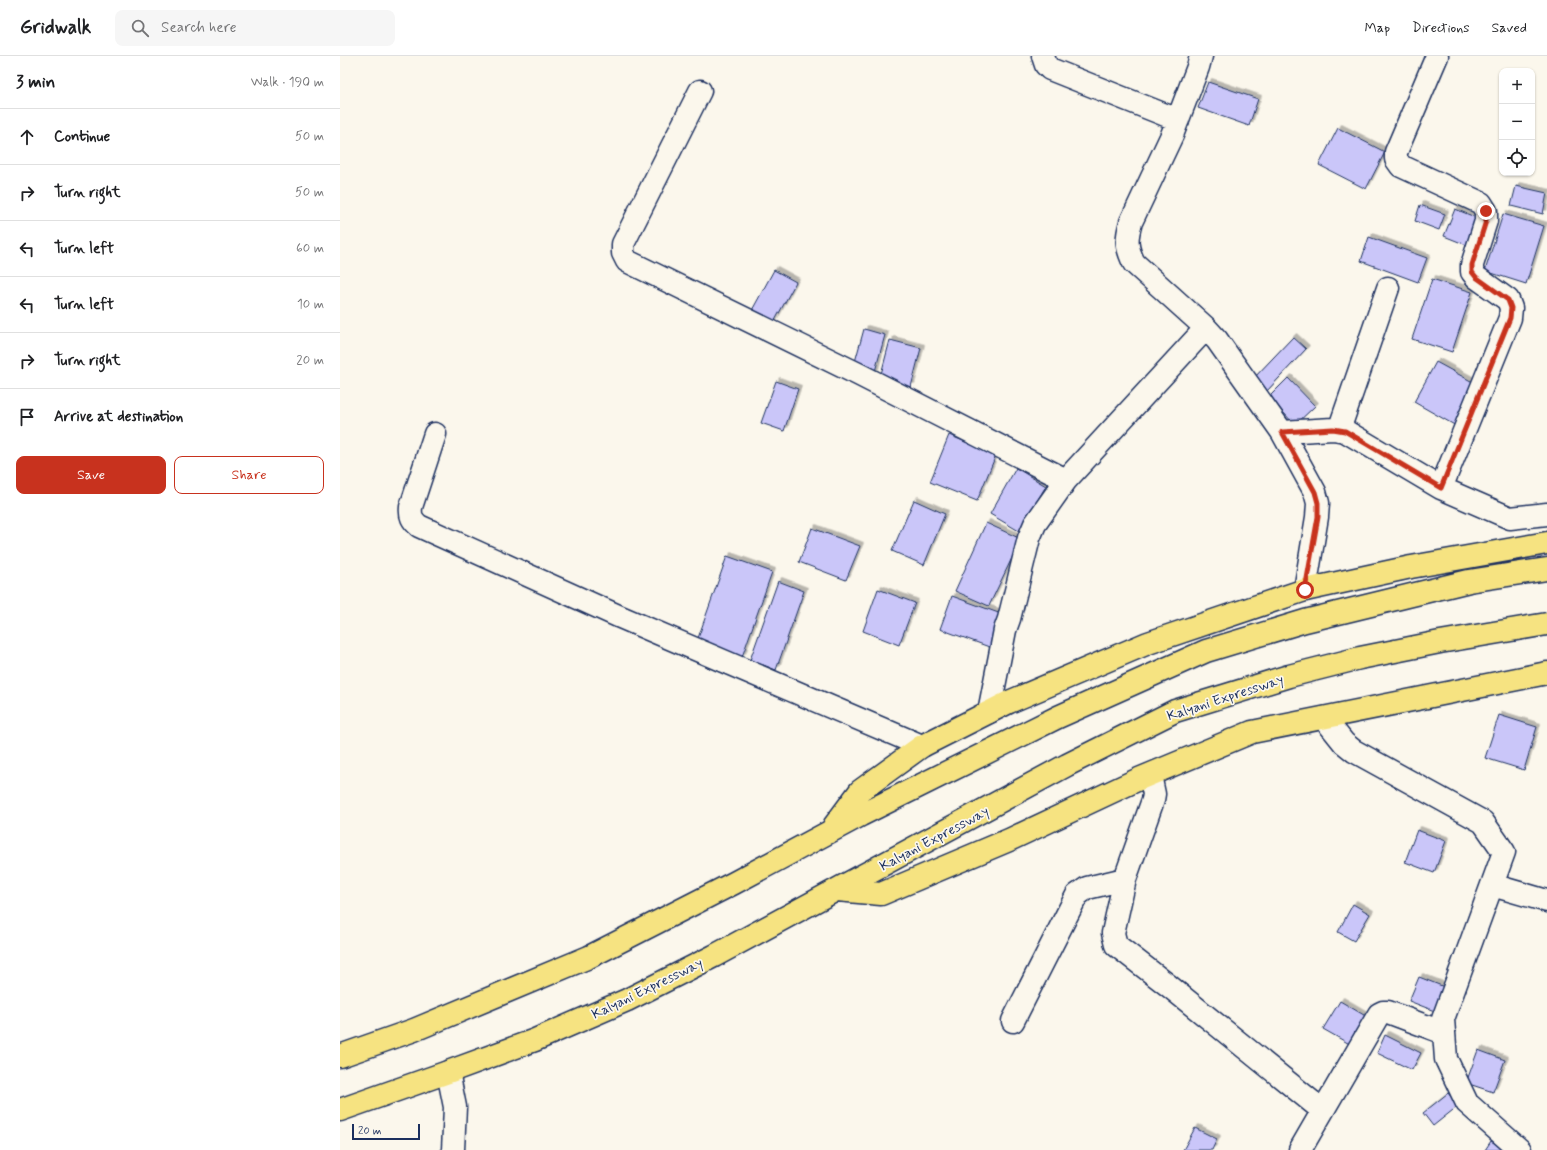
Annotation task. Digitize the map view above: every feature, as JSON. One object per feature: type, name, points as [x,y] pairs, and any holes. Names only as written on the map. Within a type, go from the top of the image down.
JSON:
[{"type":"highway","points":[[831,830],[860,791],[922,746],[989,712],[1148,643],[1305,590],[1411,567],[1547,543]]},
{"type":"highway","points":[[340,1056],[414,1030],[589,957],[734,883],[831,830],[1058,717],[1206,651],[1306,621],[1469,581],[1547,569]]},
{"type":"highway","name":"Kalyani Expressway","points":[[340,1110],[535,1040],[627,1000],[714,956],[1067,765],[1175,710],[1282,678],[1360,658],[1440,642],[1547,624]]},
{"type":"highway","points":[[837,890],[881,894],[1009,840],[1150,774],[1252,732],[1547,673]]},
{"type":"street","points":[[1043,56],[1046,65],[1050,69],[1178,120]]},
{"type":"street","points":[[1200,56],[1198,67],[1172,135],[1131,222],[1127,235],[1128,250],[1134,263],[1206,328],[1217,340],[1282,432],[1315,492],[1318,503],[1318,517],[1305,590]]},
{"type":"street","points":[[1437,56],[1396,152],[1396,159],[1401,166],[1481,203],[1486,211],[1486,221],[1472,265],[1472,272],[1476,277],[1508,300],[1511,308],[1510,318],[1441,488]]},
{"type":"street","points":[[700,91],[623,244],[623,253],[627,261],[858,374],[1066,480]]},
{"type":"street","points":[[1339,430],[1388,288]]},
{"type":"street","points":[[989,712],[1005,630],[1029,538],[1035,524],[1066,480],[1206,328]]},
{"type":"street","points":[[1282,432],[1345,431],[1441,488],[1510,518],[1547,514]]},
{"type":"street","points":[[435,434],[411,507],[410,514],[414,522],[419,526],[618,616],[922,746]]},
{"type":"street","points":[[1324,718],[1344,743],[1354,750],[1483,822],[1504,852],[1443,1019],[1446,1059],[1467,1103],[1520,1150]]},
{"type":"street","points":[[1150,774],[1154,800],[1125,880],[1113,933],[1116,945],[1322,1110]]},
{"type":"street","points":[[1013,1021],[1077,894],[1087,888],[1125,880]]},
{"type":"street","points":[[1492,885],[1547,901]]},
{"type":"street","points":[[1300,1150],[1379,1014],[1388,1012],[1444,1032]]},
{"type":"street","points":[[448,1072],[455,1107],[453,1150]]},
{"type":"building","points":[[1208,82],[1258,99],[1249,126],[1198,108]]},
{"type":"building","points":[[1338,128],[1385,152],[1366,189],[1319,165]]},
{"type":"building","points":[[1516,186],[1547,193],[1543,214],[1511,206]]},
{"type":"building","points":[[1420,205],[1445,214],[1439,230],[1415,221]]},
{"type":"building","points":[[1455,209],[1480,219],[1469,246],[1444,236]]},
{"type":"building","points":[[1503,214],[1544,226],[1526,284],[1485,271]]},
{"type":"building","points":[[1369,237],[1427,258],[1418,282],[1361,261]]},
{"type":"building","points":[[774,270],[796,282],[772,326],[750,314]]},
{"type":"building","points":[[1432,279],[1472,292],[1452,352],[1412,339]]},
{"type":"building","points":[[864,329],[885,335],[874,375],[853,369]]},
{"type":"building","points":[[1293,337],[1306,349],[1266,392],[1253,379]]},
{"type":"building","points":[[890,340],[921,348],[911,387],[880,378]]},
{"type":"building","points":[[1436,362],[1480,386],[1458,427],[1414,402]]},
{"type":"building","points":[[1288,378],[1315,406],[1295,425],[1269,397]]},
{"type":"building","points":[[776,381],[798,389],[784,431],[761,423]]},
{"type":"building","points":[[949,435],[996,455],[977,501],[930,482]]},
{"type":"building","points":[[1016,468],[1046,486],[1019,531],[990,514]]},
{"type":"building","points":[[914,500],[945,514],[924,565],[892,551]]},
{"type":"building","points":[[986,523],[1021,539],[989,606],[955,591]]},
{"type":"building","points":[[812,528],[860,546],[846,580],[799,562]]},
{"type":"building","points":[[727,556],[772,572],[742,657],[697,641]]},
{"type":"building","points":[[778,581],[804,591],[776,670],[750,660]]},
{"type":"building","points":[[878,589],[915,603],[899,645],[863,631]]},
{"type":"building","points":[[952,596],[1004,615],[992,648],[940,629]]},
{"type":"building","points":[[1499,715],[1537,727],[1524,770],[1485,758]]},
{"type":"building","points":[[1417,830],[1446,841],[1434,873],[1405,862]]},
{"type":"building","points":[[1353,904],[1370,914],[1354,941],[1338,932]]},
{"type":"building","points":[[1419,977],[1447,988],[1437,1012],[1409,1001]]},
{"type":"building","points":[[1340,1001],[1369,1018],[1353,1046],[1323,1029]]},
{"type":"building","points":[[1385,1035],[1421,1053],[1412,1070],[1377,1053]]},
{"type":"building","points":[[1478,1050],[1505,1060],[1493,1092],[1466,1083]]},
{"type":"building","points":[[1448,1093],[1458,1106],[1433,1126],[1423,1113]]},
{"type":"building","points":[[1195,1128],[1217,1139],[1212,1150],[1183,1150]]},
{"type":"building","points":[[1491,1141],[1506,1150],[1485,1150]]},
{"type":"route","points":[[1305,590],[1311,549],[1318,517],[1318,503],[1315,492],[1282,432],[1333,429],[1345,431],[1441,488],[1510,318],[1511,308],[1508,300],[1476,277],[1472,272],[1472,265],[1486,221],[1486,211]]}]
